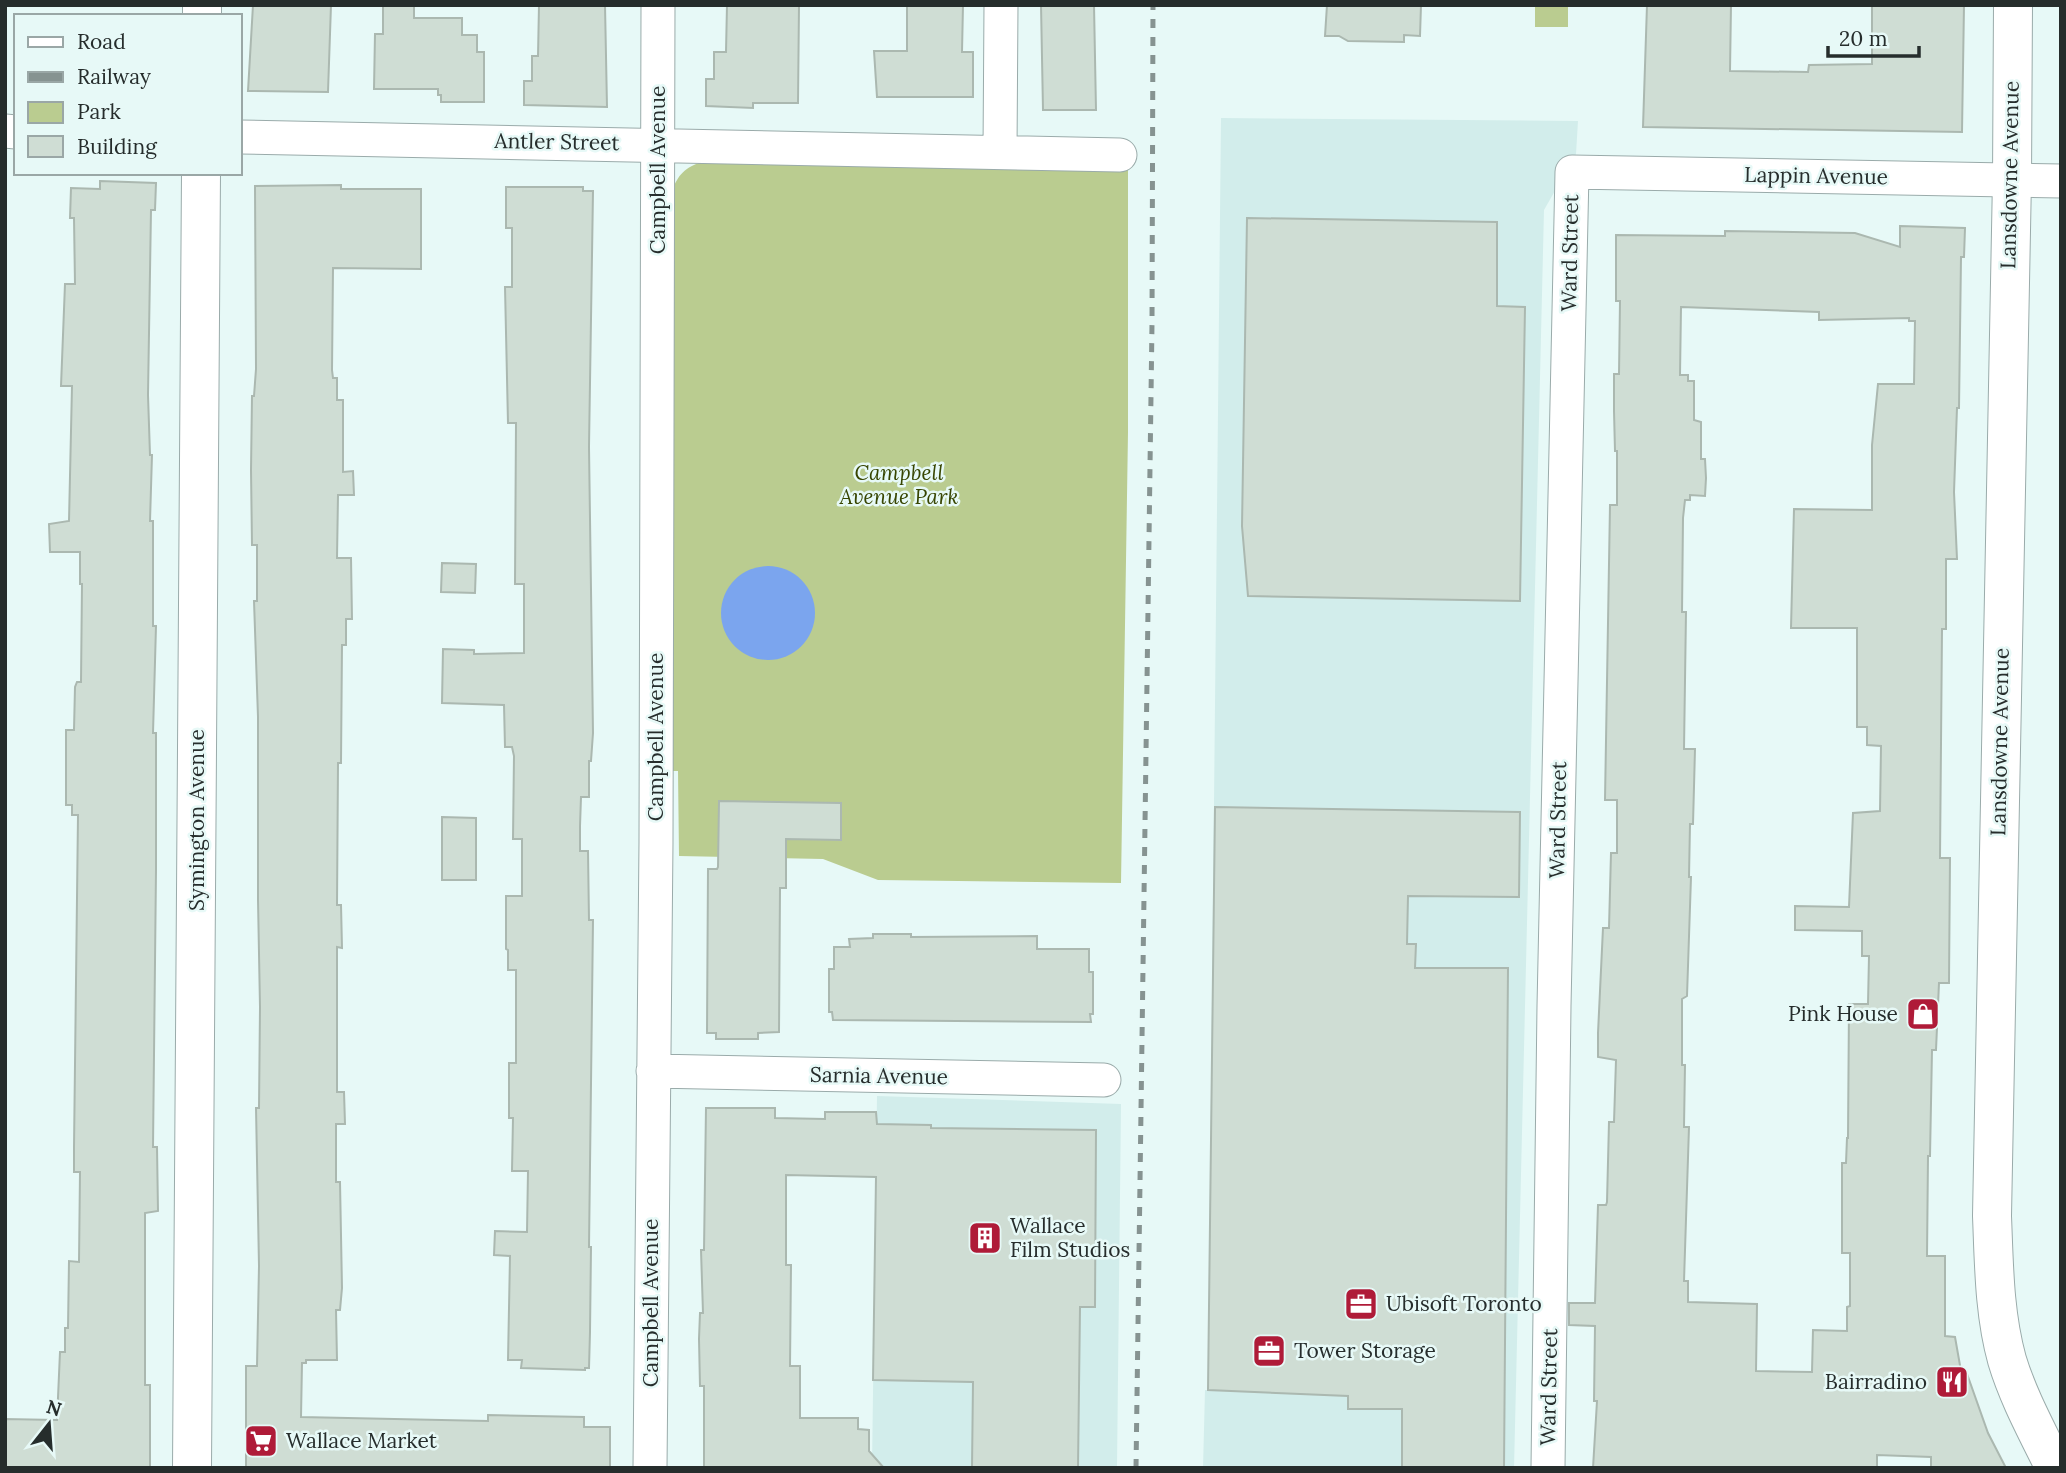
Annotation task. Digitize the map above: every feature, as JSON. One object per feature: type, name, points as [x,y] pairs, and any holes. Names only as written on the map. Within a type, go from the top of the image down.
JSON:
[{"type":"street","name":"Campbell Avenue","points":[[650,1468],[657,5]]},
{"type":"street","points":[[1000,5],[1000,151]]},
{"type":"street","name":"Lansdowne Avenue","points":[[2013,5],[1992,1216],[1999,1318],[2008,1361],[2019,1393],[2056,1468]]},
{"type":"street","name":"Antler Street","points":[[242,136],[1120,155]]},
{"type":"street","name":"Lappin Avenue","points":[[1572,172],[2061,181]]},
{"type":"street","name":"Ward Street","points":[[1548,1468],[1554,1006],[1572,172]]},
{"type":"street","name":"Symington Avenue","points":[[192,1468],[201,175]]},
{"type":"street","name":"Sarnia Avenue","points":[[653,1071],[1104,1080]]},
{"type":"shaded area","points":[[1221,118],[1578,121],[1576,154],[1544,210],[1514,1468],[1203,1468],[1205,1390],[1208,1390]]},
{"type":"shaded area","name":"Wallace Film Studios","points":[[877,1096],[1121,1104],[1117,1468],[872,1468]]},
{"type":"green space","points":[[1535,5],[1568,5],[1568,27],[1535,27]]},
{"type":"green space","name":"Campbell Avenue Park","points":[[702,162],[1128,168],[1128,432],[1121,883],[878,880],[823,859],[679,856],[678,771],[672,771],[672,191],[683,172]]},
{"type":"water","points":[[768,566],[786,570],[801,580],[811,595],[815,613],[811,631],[801,646],[786,656],[768,660],[750,656],[735,646],[725,631],[721,613],[725,595],[735,580],[750,570]]},
{"type":"building","points":[[253,5],[331,5],[328,92],[248,91]]},
{"type":"building","points":[[383,5],[414,5],[414,18],[462,18],[462,35],[477,35],[477,52],[484,52],[484,102],[441,102],[438,89],[374,89],[375,34],[383,34]]},
{"type":"building","points":[[539,5],[605,5],[607,107],[524,105],[524,81],[532,81],[532,56],[538,56]]},
{"type":"building","points":[[727,5],[799,5],[798,103],[753,103],[753,108],[706,106],[706,79],[714,79],[714,52],[726,52]]},
{"type":"building","points":[[907,5],[963,5],[962,52],[973,52],[973,97],[877,97],[874,51],[907,51]]},
{"type":"building","points":[[1041,5],[1094,5],[1096,110],[1043,110]]},
{"type":"building","points":[[1327,5],[1421,5],[1420,36],[1404,35],[1404,42],[1348,41],[1339,36],[1325,36]]},
{"type":"building","points":[[1647,5],[1731,5],[1730,71],[1808,72],[1809,65],[1872,64],[1872,5],[1964,5],[1962,132],[1643,127]]},
{"type":"building","points":[[100,181],[156,183],[155,210],[151,210],[148,395],[152,455],[150,521],[153,521],[153,626],[156,626],[153,733],[156,733],[156,870],[153,1147],[157,1147],[158,1211],[145,1213],[145,1385],[150,1385],[150,1468],[5,1468],[5,1419],[57,1420],[60,1352],[65,1352],[65,1328],[68,1328],[69,1261],[79,1262],[80,1172],[74,1172],[78,815],[72,815],[72,805],[66,805],[66,730],[74,730],[75,687],[77,682],[81,682],[82,584],[80,552],[50,552],[49,524],[69,521],[72,386],[61,386],[65,284],[75,284],[74,218],[70,218],[71,188],[100,189]]},
{"type":"building","points":[[341,185],[341,189],[421,189],[421,269],[333,268],[332,370],[333,378],[337,378],[337,400],[343,400],[343,472],[353,471],[354,495],[338,495],[337,558],[351,558],[352,619],[346,619],[346,645],[342,645],[341,763],[338,763],[337,905],[341,905],[342,948],[337,947],[337,1092],[344,1092],[345,1124],[336,1124],[336,1182],[340,1182],[342,1288],[340,1310],[336,1310],[337,1360],[306,1360],[306,1363],[302,1363],[301,1417],[488,1421],[488,1415],[584,1417],[584,1427],[610,1427],[610,1468],[246,1468],[246,1366],[257,1366],[259,1266],[256,1108],[259,1108],[260,1007],[258,717],[254,601],[257,601],[257,545],[252,545],[251,470],[252,396],[256,369],[255,186]]},
{"type":"building","points":[[506,187],[583,187],[583,191],[593,191],[589,447],[593,733],[589,761],[589,797],[581,797],[580,826],[580,851],[588,851],[589,920],[593,920],[590,1332],[589,1368],[585,1370],[521,1368],[522,1360],[508,1360],[510,1256],[494,1255],[495,1231],[527,1232],[528,1171],[512,1171],[513,1118],[509,1118],[509,1063],[516,1063],[516,970],[508,970],[506,896],[522,896],[522,839],[513,839],[514,756],[512,747],[505,747],[504,705],[442,703],[443,649],[474,650],[474,654],[524,653],[524,584],[515,584],[516,423],[508,423],[505,287],[512,287],[512,228],[506,228]]},
{"type":"building","points":[[1247,218],[1497,222],[1497,306],[1525,307],[1520,601],[1248,596],[1242,526]]},
{"type":"building","points":[[1900,226],[1965,228],[1964,257],[1961,257],[1959,408],[1954,492],[1957,559],[1946,559],[1946,629],[1942,629],[1940,858],[1950,858],[1949,983],[1939,983],[1936,1050],[1932,1050],[1927,1256],[1945,1256],[1945,1336],[1955,1337],[1961,1371],[1966,1371],[1988,1433],[2006,1468],[1931,1468],[1931,1457],[1877,1455],[1877,1468],[1593,1468],[1597,1401],[1594,1401],[1595,1326],[1569,1325],[1569,1303],[1595,1303],[1598,1205],[1606,1205],[1607,1202],[1609,1122],[1614,1122],[1616,1060],[1598,1057],[1598,1033],[1603,928],[1609,928],[1611,853],[1617,853],[1617,800],[1605,800],[1610,505],[1617,505],[1614,374],[1619,374],[1620,301],[1616,301],[1616,235],[1725,236],[1725,231],[1855,233],[1900,247]],"holes":[[[1681,307],[1819,312],[1819,320],[1909,318],[1909,321],[1915,321],[1914,384],[1878,384],[1872,445],[1872,510],[1794,509],[1791,628],[1857,628],[1857,727],[1867,727],[1867,745],[1881,746],[1880,811],[1853,813],[1849,907],[1795,906],[1795,930],[1862,931],[1862,956],[1869,956],[1868,1004],[1849,1004],[1848,1138],[1846,1163],[1842,1163],[1842,1253],[1850,1253],[1847,1331],[1813,1330],[1812,1372],[1756,1371],[1757,1304],[1688,1302],[1688,1281],[1684,1281],[1689,1127],[1684,1127],[1682,999],[1687,996],[1690,824],[1693,824],[1695,749],[1684,749],[1686,612],[1682,612],[1683,518],[1685,500],[1690,500],[1690,495],[1705,496],[1706,478],[1705,459],[1701,459],[1701,422],[1694,420],[1694,381],[1688,381],[1688,375],[1680,375]]]},
{"type":"building","points":[[442,563],[476,564],[475,593],[441,592]]},
{"type":"building","points":[[719,801],[841,803],[841,840],[786,839],[786,888],[780,888],[779,1032],[758,1033],[758,1039],[716,1039],[716,1033],[707,1033],[708,869],[718,867]]},
{"type":"building","points":[[1215,807],[1520,812],[1519,897],[1408,896],[1407,944],[1416,944],[1415,968],[1508,968],[1504,1468],[1402,1468],[1402,1409],[1348,1409],[1348,1396],[1208,1390]]},
{"type":"building","points":[[442,817],[476,818],[476,880],[442,880]]},
{"type":"building","points":[[873,934],[911,934],[911,937],[1037,936],[1037,949],[1089,949],[1089,972],[1093,972],[1091,1022],[833,1020],[832,1012],[829,1012],[829,969],[834,969],[834,947],[850,947],[849,939],[873,938]]},
{"type":"building","name":"Wallace Film Studios","points":[[706,1108],[775,1108],[775,1118],[825,1119],[825,1112],[876,1112],[877,1124],[931,1125],[931,1128],[1096,1130],[1095,1307],[1080,1307],[1078,1468],[972,1468],[973,1382],[873,1380],[876,1177],[786,1175],[786,1265],[791,1265],[790,1366],[800,1366],[800,1418],[858,1418],[858,1429],[869,1430],[869,1451],[884,1468],[704,1468],[704,1386],[700,1386],[699,1339],[700,1313],[703,1313],[701,1250],[704,1250]]},
{"type":"railway","points":[[1136,1468],[1152,324],[1153,5]]},
{"type":"place","name":"Pink House","points":[[1923,1014]]},
{"type":"place","name":"Wallace Film Studios","points":[[985,1238]]},
{"type":"place","name":"Ubisoft Toronto","points":[[1361,1304]]},
{"type":"place","name":"Tower Storage","points":[[1269,1351]]},
{"type":"place","name":"Bairradino","points":[[1952,1382]]},
{"type":"place","name":"Wallace Market","points":[[261,1441]]}]
